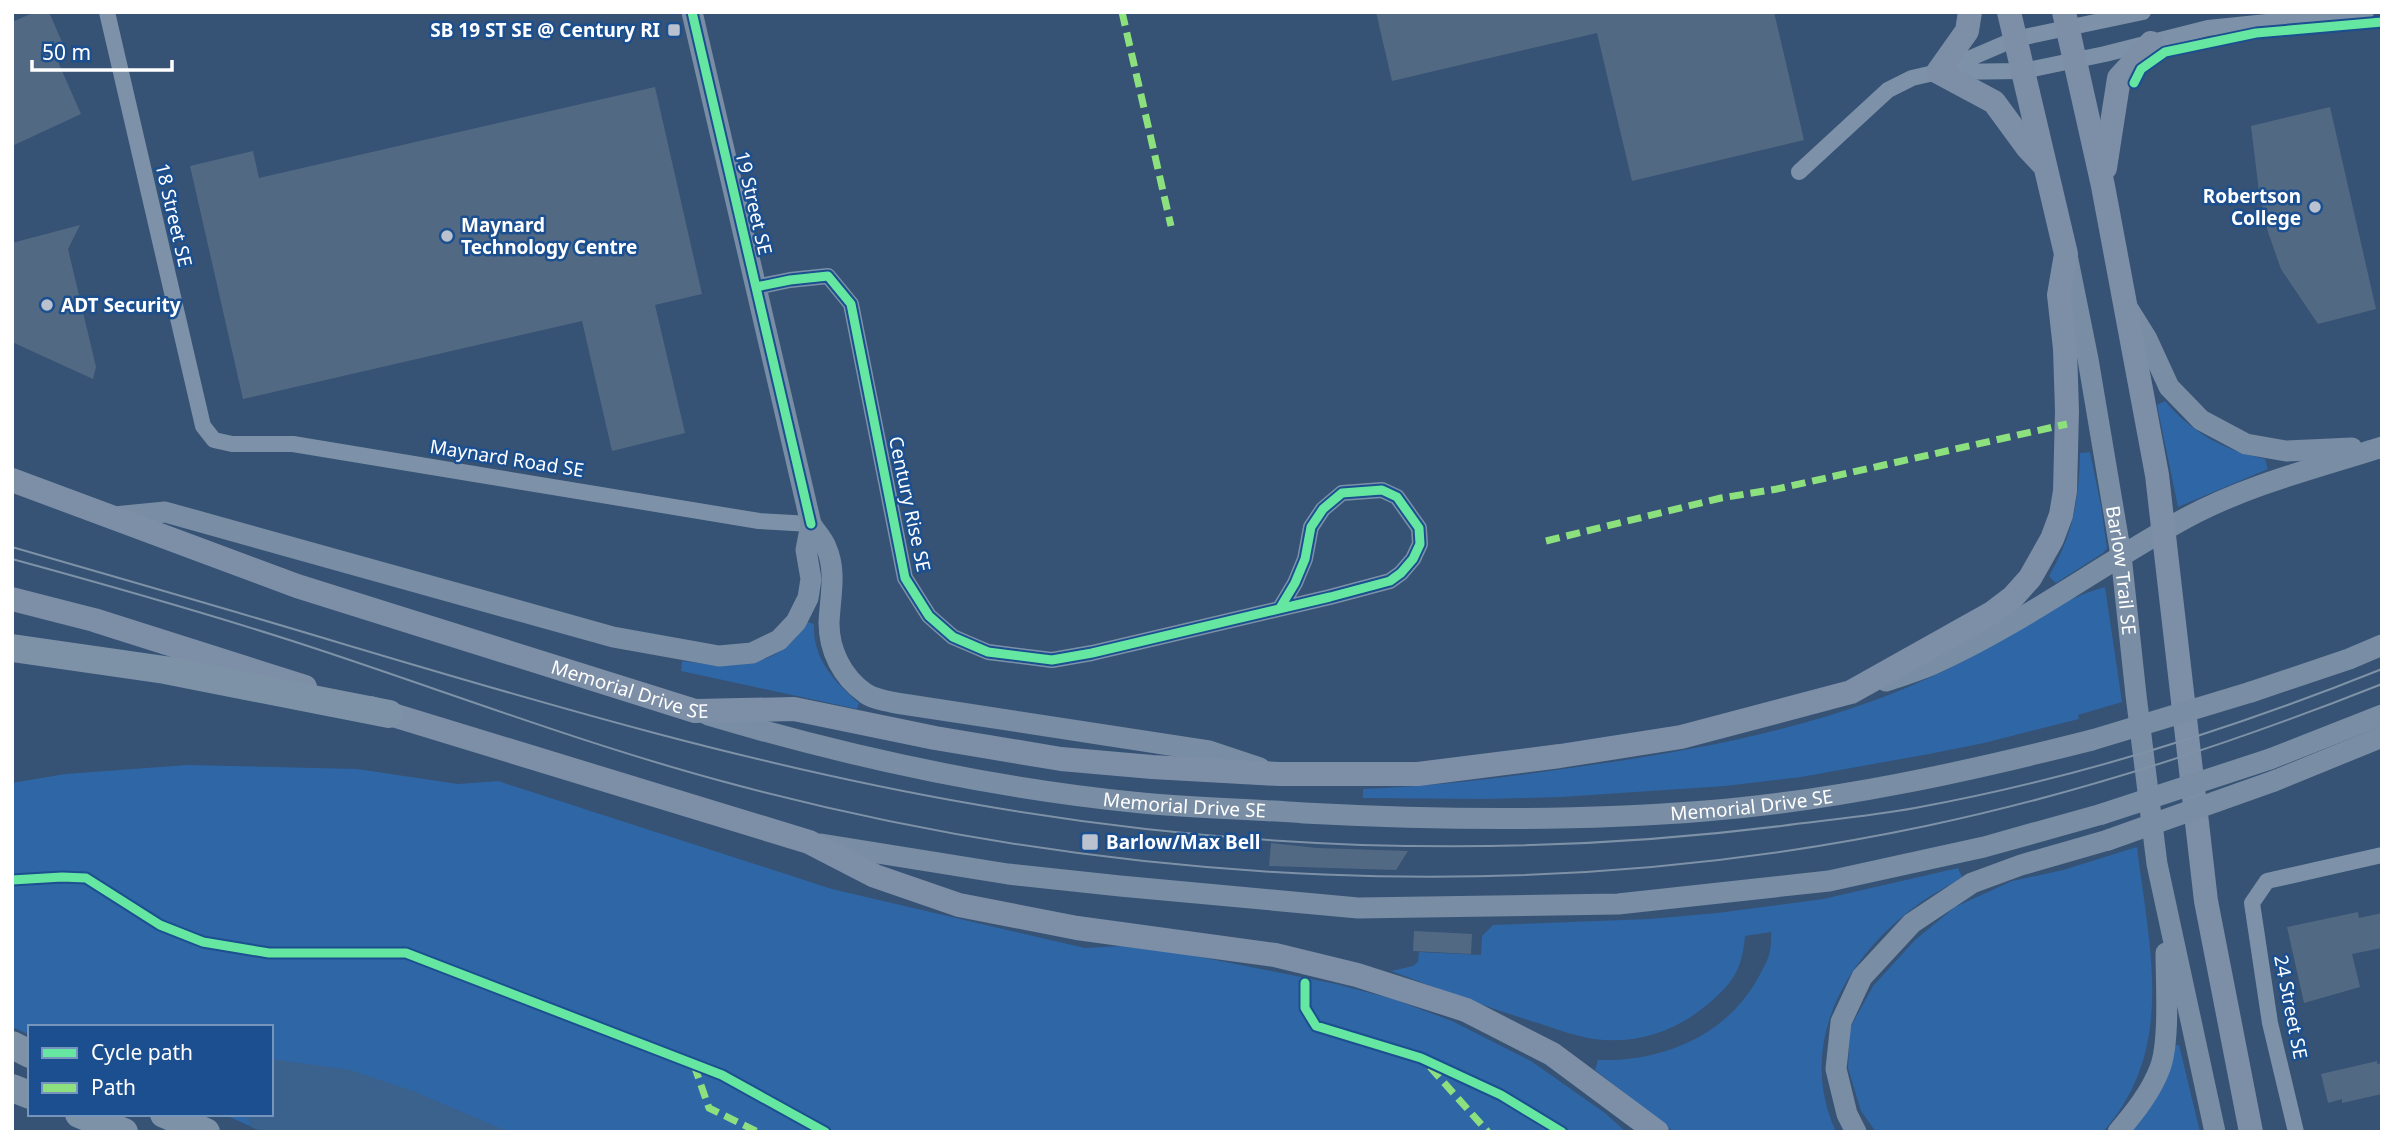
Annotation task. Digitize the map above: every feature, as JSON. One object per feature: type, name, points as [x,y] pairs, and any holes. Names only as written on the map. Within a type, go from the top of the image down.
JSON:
[{"type":"highway","points":[[12,648],[165,670],[389,714]]},
{"type":"highway","points":[[12,1045],[28,1053]]},
{"type":"highway","points":[[84,1116],[124,1132]]},
{"type":"highway","points":[[169,1116],[206,1132]]},
{"type":"main road","name":"19 Street SE","points":[[692,12],[811,524]]},
{"type":"main road","points":[[1970,12],[1967,31],[1938,72],[1994,102],[2027,147],[2045,166]]},
{"type":"main road","name":"Barlow Trail SE","points":[[2009,12],[2088,359],[2121,555],[2157,864],[2215,1132]]},
{"type":"main road","points":[[2065,20],[2127,307],[2165,531],[2204,888],[2251,1132]]},
{"type":"main road","points":[[2103,186],[2119,78],[2151,43]]},
{"type":"main road","points":[[1851,692],[2003,605],[2030,578],[2052,539],[2061,515],[2065,491],[2067,399],[2059,295],[2066,254]]},
{"type":"main road","points":[[2127,307],[2147,339],[2169,387],[2202,420],[2246,443],[2286,451],[2382,447]]},
{"type":"main road","points":[[695,711],[794,709],[934,738],[1060,759],[1279,774],[1418,774],[1560,756],[1681,737],[1851,692],[1930,666],[2003,629],[2121,555],[2189,517],[2260,486],[2382,447]]},
{"type":"main road","name":"Memorial Drive SE","points":[[12,480],[297,586],[695,711],[840,750],[1021,786],[1142,803],[1394,818],[1587,818],[1707,811],[1840,793],[2011,761],[2092,740],[2251,692],[2382,645]]},
{"type":"main road","points":[[112,517],[165,512],[613,637],[719,656],[752,653],[779,640],[796,622],[808,598],[811,579],[806,551],[811,524]]},
{"type":"main road","points":[[811,524],[826,547],[832,575],[833,595],[829,623],[833,652],[846,676],[866,694],[896,704],[1209,751],[1279,774]]},
{"type":"main road","points":[[12,599],[94,620],[389,714],[809,842],[1020,875],[1358,908],[1618,904],[1829,881],[1984,847],[2102,814],[2270,759],[2382,715]]},
{"type":"main road","points":[[1856,1132],[1847,1114],[1836,1069],[1841,1022],[1862,977],[1912,923],[1972,883],[2021,865],[2108,840],[2274,781],[2382,737]]},
{"type":"main road","points":[[809,842],[875,876],[959,905],[1077,928],[1275,956],[1357,975],[1466,1010],[1552,1054],[1657,1132]]},
{"type":"main road","points":[[2118,1132],[2139,1108],[2161,1066],[2166,1019],[2166,912]]},
{"type":"street","name":"18 Street SE","points":[[107,12],[202,426]]},
{"type":"street","points":[[1799,172],[1888,90],[1912,78],[1938,72],[2065,20],[2143,12]]},
{"type":"street","points":[[1938,72],[2023,71],[2208,28],[2366,12]]},
{"type":"street","name":"Century Rise SE","points":[[756,287],[828,276],[851,304],[905,578],[929,616],[953,637],[988,652],[1052,660],[1092,653],[1280,608],[1390,581],[1413,559],[1420,544],[1419,528],[1397,496],[1382,490],[1342,493],[1323,509],[1311,527],[1305,559],[1296,583],[1280,608]]},
{"type":"street","name":"Maynard Road SE","points":[[202,426],[214,440],[232,444],[293,444],[759,521],[811,524]]},
{"type":"street","name":"24 Street SE","points":[[2297,1132],[2270,1023],[2252,903],[2267,881],[2382,855]]},
{"type":"shaded area","points":[[2165,401],[2186,422],[2210,439],[2236,451],[2265,459],[2268,469],[2178,507],[2157,405]]},
{"type":"shaded area","points":[[2090,452],[2107,548],[2056,583],[2049,576],[2064,546],[2073,517],[2080,453]]},
{"type":"shaded area","points":[[2105,587],[2122,702],[2078,715],[2079,719],[1929,754],[1801,777],[1725,786],[1561,797],[1363,798],[1363,789],[1474,781],[1621,761],[1695,748],[1806,722],[1918,683],[1970,657],[2057,606]]},
{"type":"shaded area","points":[[808,622],[814,624],[814,636],[821,659],[834,678],[859,703],[857,709],[681,671],[682,661],[736,665],[768,658],[796,638]]},
{"type":"shaded area","points":[[187,765],[357,769],[458,784],[498,781],[832,889],[1085,948],[1140,945],[1336,984],[1393,999],[1452,1021],[1531,1061],[1605,1113],[1626,1132],[263,1132],[227,1116],[273,1116],[273,1025],[28,1025],[28,1034],[12,1027],[12,783],[65,774]]},
{"type":"shaded area","points":[[2137,847],[2151,959],[2149,1031],[2141,1066],[2126,1100],[2103,1132],[1876,1132],[1861,1111],[1848,1068],[1850,1028],[1873,986],[1915,940],[1955,907],[2012,881],[2063,870]]},
{"type":"shaded area","points":[[1958,868],[1962,877],[1916,906],[1868,951],[1849,977],[1834,1006],[1825,1036],[1822,1067],[1825,1099],[1836,1132],[1674,1132],[1595,1070],[1598,1060],[1646,1056],[1690,1042],[1728,1016],[1745,998],[1758,978],[1769,956],[1771,932],[1745,936],[1735,975],[1724,989],[1696,1014],[1669,1029],[1625,1040],[1594,1039],[1573,1034],[1482,1005],[1391,971],[1413,966],[1418,962],[1419,952],[1481,955],[1482,936],[1493,925],[1649,919],[1717,913],[1823,899]]},
{"type":"shaded area","points":[[2169,1045],[2179,1045],[2200,1132],[2131,1132]]},
{"type":"shaded area","points":[[273,1059],[350,1070],[413,1091],[509,1132],[263,1132],[251,1127],[248,1116],[273,1116]]},
{"type":"building","points":[[35,12],[49,12],[62,42],[51,46],[81,114],[12,146],[12,22]]},
{"type":"building","points":[[1376,12],[1774,12],[1804,140],[1632,181],[1597,33],[1392,81]]},
{"type":"building","name":"Maynard Technology Centre","points":[[655,87],[702,294],[655,305],[685,433],[612,451],[582,321],[243,399],[190,166],[253,151],[259,178]]},
{"type":"building","points":[[2330,107],[2376,309],[2318,324],[2281,269],[2268,232],[2259,192],[2251,126]]},
{"type":"building","name":"ADT Security","points":[[80,225],[68,249],[96,367],[93,379],[12,342],[12,243]]},
{"type":"building","name":"Barlow/Max Bell","points":[[1271,843],[1317,848],[1408,851],[1396,870],[1269,866]]},
{"type":"building","points":[[2358,912],[2359,918],[2382,913],[2382,948],[2352,954],[2360,987],[2304,1003],[2287,927]]},
{"type":"building","points":[[1414,931],[1472,934],[1471,954],[1413,951]]},
{"type":"building","points":[[2377,1061],[2377,1064],[2382,1063],[2382,1094],[2342,1103],[2342,1099],[2328,1103],[2321,1074]]},
{"type":"tram line","points":[[12,547],[498,690],[657,734],[817,773],[979,805],[1079,820],[1279,841],[1480,846],[1581,843],[1781,826],[1898,811],[2034,783],[2152,750],[2267,712],[2382,669]]},
{"type":"tram line","points":[[12,559],[250,628],[576,737],[725,782],[872,817],[1021,845],[1172,864],[1324,874],[1475,876],[1627,869],[1777,852],[1926,826],[2043,798],[2157,765],[2382,684]]},
{"type":"marked path","points":[[1122,12],[1171,226]]},
{"type":"marked path","points":[[1546,541],[1721,498],[1777,489],[2067,424]]},
{"type":"marked path","points":[[694,1065],[709,1108],[758,1132]]},
{"type":"marked path","points":[[1430,1067],[1488,1132]]},
{"type":"cycle path","points":[[692,12],[811,524]]},
{"type":"cycle path","points":[[2134,83],[2141,69],[2165,52],[2256,33],[2382,22]]},
{"type":"cycle path","points":[[756,287],[828,276],[851,304],[905,578],[929,616],[953,637],[988,652],[1052,660],[1092,653],[1330,597],[1390,581],[1413,559],[1420,544],[1419,528],[1397,497],[1382,490],[1342,493],[1323,509],[1311,527],[1305,559],[1280,608]]},
{"type":"cycle path","points":[[12,880],[86,878],[160,925],[203,942],[269,953],[406,953],[722,1075],[825,1132]]},
{"type":"cycle path","points":[[1305,983],[1305,1008],[1316,1026],[1421,1058],[1501,1095],[1562,1132]]},
{"type":"place","name":"SB 19 ST SE @ Century RI","points":[[674,30]]},
{"type":"place","name":"Robertson College","points":[[2315,207]]},
{"type":"place","name":"Maynard Technology Centre","points":[[447,236]]},
{"type":"place","name":"ADT Security","points":[[47,305]]},
{"type":"place","name":"Barlow/Max Bell","points":[[1090,842]]}]
